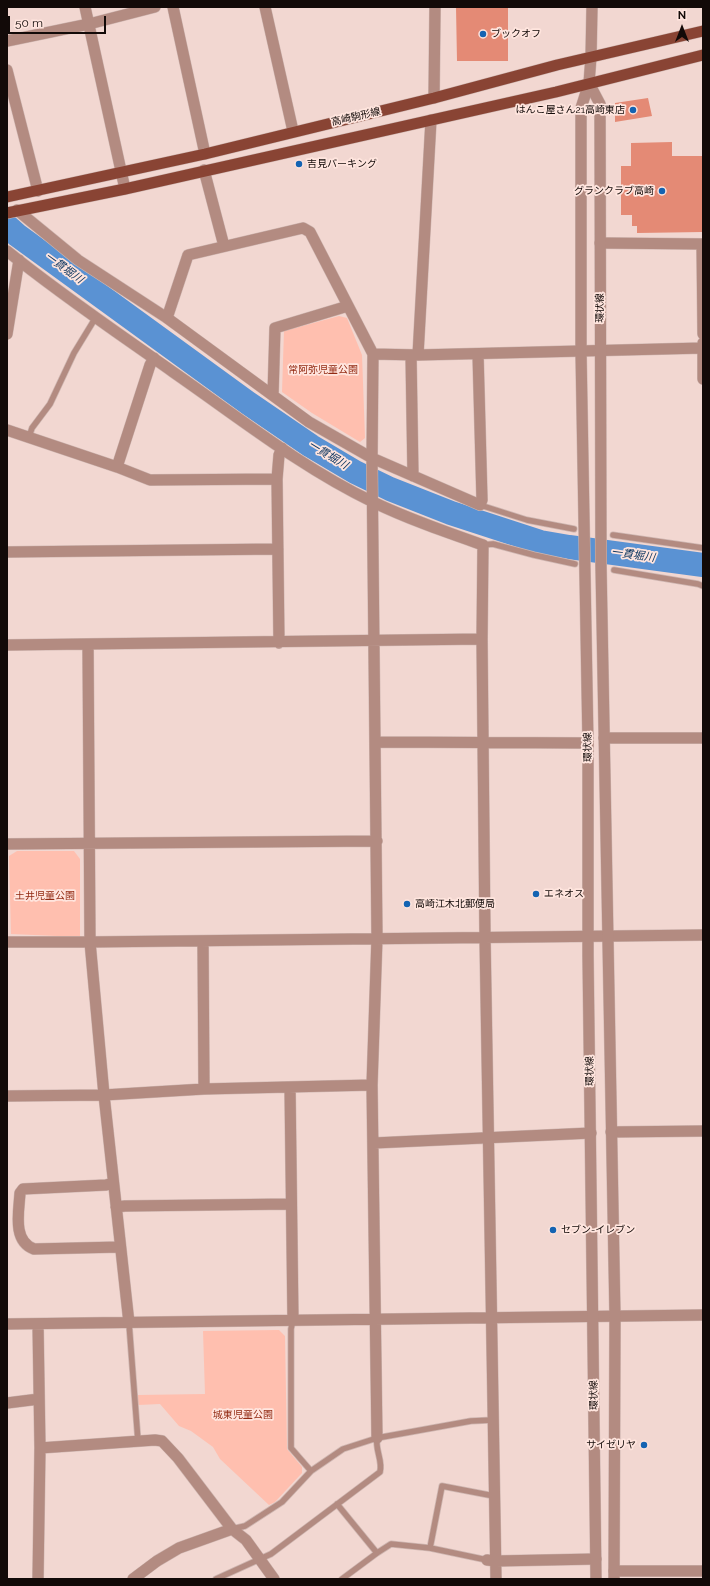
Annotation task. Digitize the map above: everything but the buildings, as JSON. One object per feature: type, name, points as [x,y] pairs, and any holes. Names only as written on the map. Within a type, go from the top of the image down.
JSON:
[{"type":"main road","name":"高崎駒形線","points":[[7,197],[204,154],[703,30]]},
{"type":"main road","name":"高崎駒形線","points":[[12,212],[125,189],[431,120],[703,55]]},
{"type":"street","points":[[85,7],[125,189]]},
{"type":"street","points":[[7,41],[89,24],[155,7]]},
{"type":"street","points":[[173,7],[204,154]]},
{"type":"street","points":[[265,7],[293,131]]},
{"type":"street","points":[[434,98],[435,7]]},
{"type":"street","name":"環状線","points":[[592,7],[589,83],[580,108],[581,352],[579,563],[588,743],[588,935],[596,1579]]},
{"type":"street","points":[[7,70],[38,191]]},
{"type":"street","name":"環状線","points":[[589,83],[600,104],[601,536],[615,1316],[614,1575]]},
{"type":"street","points":[[413,476],[415,355],[431,120]]},
{"type":"street","points":[[204,170],[224,246]]},
{"type":"street","points":[[12,212],[78,260],[167,318],[309,422],[372,458],[480,505],[482,500],[478,354]]},
{"type":"street","points":[[167,318],[188,255],[303,228],[310,232],[373,354],[372,458],[377,938],[372,1085],[378,1438]]},
{"type":"street","points":[[600,243],[702,244],[703,379]]},
{"type":"street","points":[[7,251],[96,317],[282,448],[323,475],[373,502],[447,533],[483,545],[482,639],[485,937],[494,1496],[492,1560],[496,1579]]},
{"type":"street","points":[[7,334],[19,260]]},
{"type":"street","points":[[273,395],[275,328],[348,306]]},
{"type":"street","points":[[373,354],[415,355],[600,352],[703,348]]},
{"type":"street","points":[[118,467],[150,365],[154,358]]},
{"type":"street","points":[[7,430],[118,467],[150,480],[277,478]]},
{"type":"street","points":[[279,643],[277,478],[279,455],[282,448]]},
{"type":"street","points":[[7,552],[278,549]]},
{"type":"street","points":[[7,645],[279,643],[482,639]]},
{"type":"street","points":[[88,644],[90,942],[104,1096],[129,1323]]},
{"type":"street","points":[[604,738],[703,738]]},
{"type":"street","points":[[376,742],[588,743]]},
{"type":"street","points":[[7,844],[377,841]]},
{"type":"street","points":[[7,942],[703,935]]},
{"type":"street","points":[[203,941],[204,1089]]},
{"type":"street","points":[[7,1096],[104,1096],[204,1089],[372,1085]]},
{"type":"street","points":[[290,1087],[293,1320]]},
{"type":"street","points":[[611,1132],[703,1131]]},
{"type":"street","points":[[374,1143],[488,1139],[591,1133]]},
{"type":"street","points":[[113,1183],[106,1185],[23,1189],[20,1193],[19,1234],[29,1248],[34,1249],[120,1247]]},
{"type":"street","points":[[116,1207],[291,1204]]},
{"type":"street","points":[[7,1324],[703,1315]]},
{"type":"street","points":[[38,1324],[40,1448],[38,1579]]},
{"type":"street","points":[[7,1403],[39,1398]]},
{"type":"street","points":[[40,1448],[138,1441],[162,1441],[178,1458],[232,1529],[246,1540],[274,1579]]},
{"type":"street","points":[[133,1579],[145,1575],[179,1548],[232,1529]]},
{"type":"street","points":[[492,1560],[596,1559]]},
{"type":"street","points":[[614,1575],[703,1571]]},
{"type":"lane","points":[[29,437],[32,428],[50,404],[74,353],[96,317]]},
{"type":"lane","points":[[480,505],[527,520],[579,531]]},
{"type":"lane","points":[[613,535],[703,548]]},
{"type":"lane","points":[[483,545],[493,544],[534,555],[579,563]]},
{"type":"lane","points":[[614,570],[703,586]]},
{"type":"lane","points":[[293,1320],[291,1329],[291,1448],[311,1471]]},
{"type":"lane","points":[[129,1323],[138,1441]]},
{"type":"lane","points":[[232,1529],[245,1526],[282,1502],[311,1471],[343,1449],[378,1438],[464,1422],[493,1420]]},
{"type":"lane","points":[[216,1579],[271,1554],[380,1472],[381,1468],[376,1444],[378,1438]]},
{"type":"lane","points":[[430,1548],[442,1486],[494,1496]]},
{"type":"lane","points":[[337,1504],[377,1552]]},
{"type":"lane","points":[[342,1579],[377,1552],[391,1544],[430,1548],[492,1560]]},
{"type":"green space","name":"常阿弥児童公園","points":[[339,316],[347,318],[362,355],[365,438],[360,442],[312,413],[282,392],[284,331]]},
{"type":"green space","name":"土井児童公園","points":[[17,851],[74,851],[80,859],[80,937],[11,934],[9,856]]},
{"type":"green space","name":"城東児童公園","points":[[279,1330],[285,1336],[287,1449],[302,1467],[302,1473],[275,1502],[269,1505],[220,1459],[213,1447],[191,1431],[179,1426],[160,1404],[138,1405],[138,1395],[205,1394],[203,1331]]},
{"type":"waterway","name":"一貫堀川","points":[[7,226],[17,235],[248,403],[311,446],[355,472],[390,489],[451,513],[540,542],[703,565]]},
{"type":"place","name":"ブックオフ","points":[[483,34]]},
{"type":"place","name":"はんこ屋さん21高崎東店","points":[[633,110]]},
{"type":"place","name":"吉見パーキング","points":[[299,164]]},
{"type":"place","name":"グランクラブ高崎","points":[[662,191]]},
{"type":"place","name":"エネオス","points":[[536,894]]},
{"type":"place","name":"高崎江木北郵便局","points":[[407,904]]},
{"type":"place","name":"セブン-イレブン","points":[[553,1230]]},
{"type":"place","name":"サイゼリヤ","points":[[644,1445]]}]
